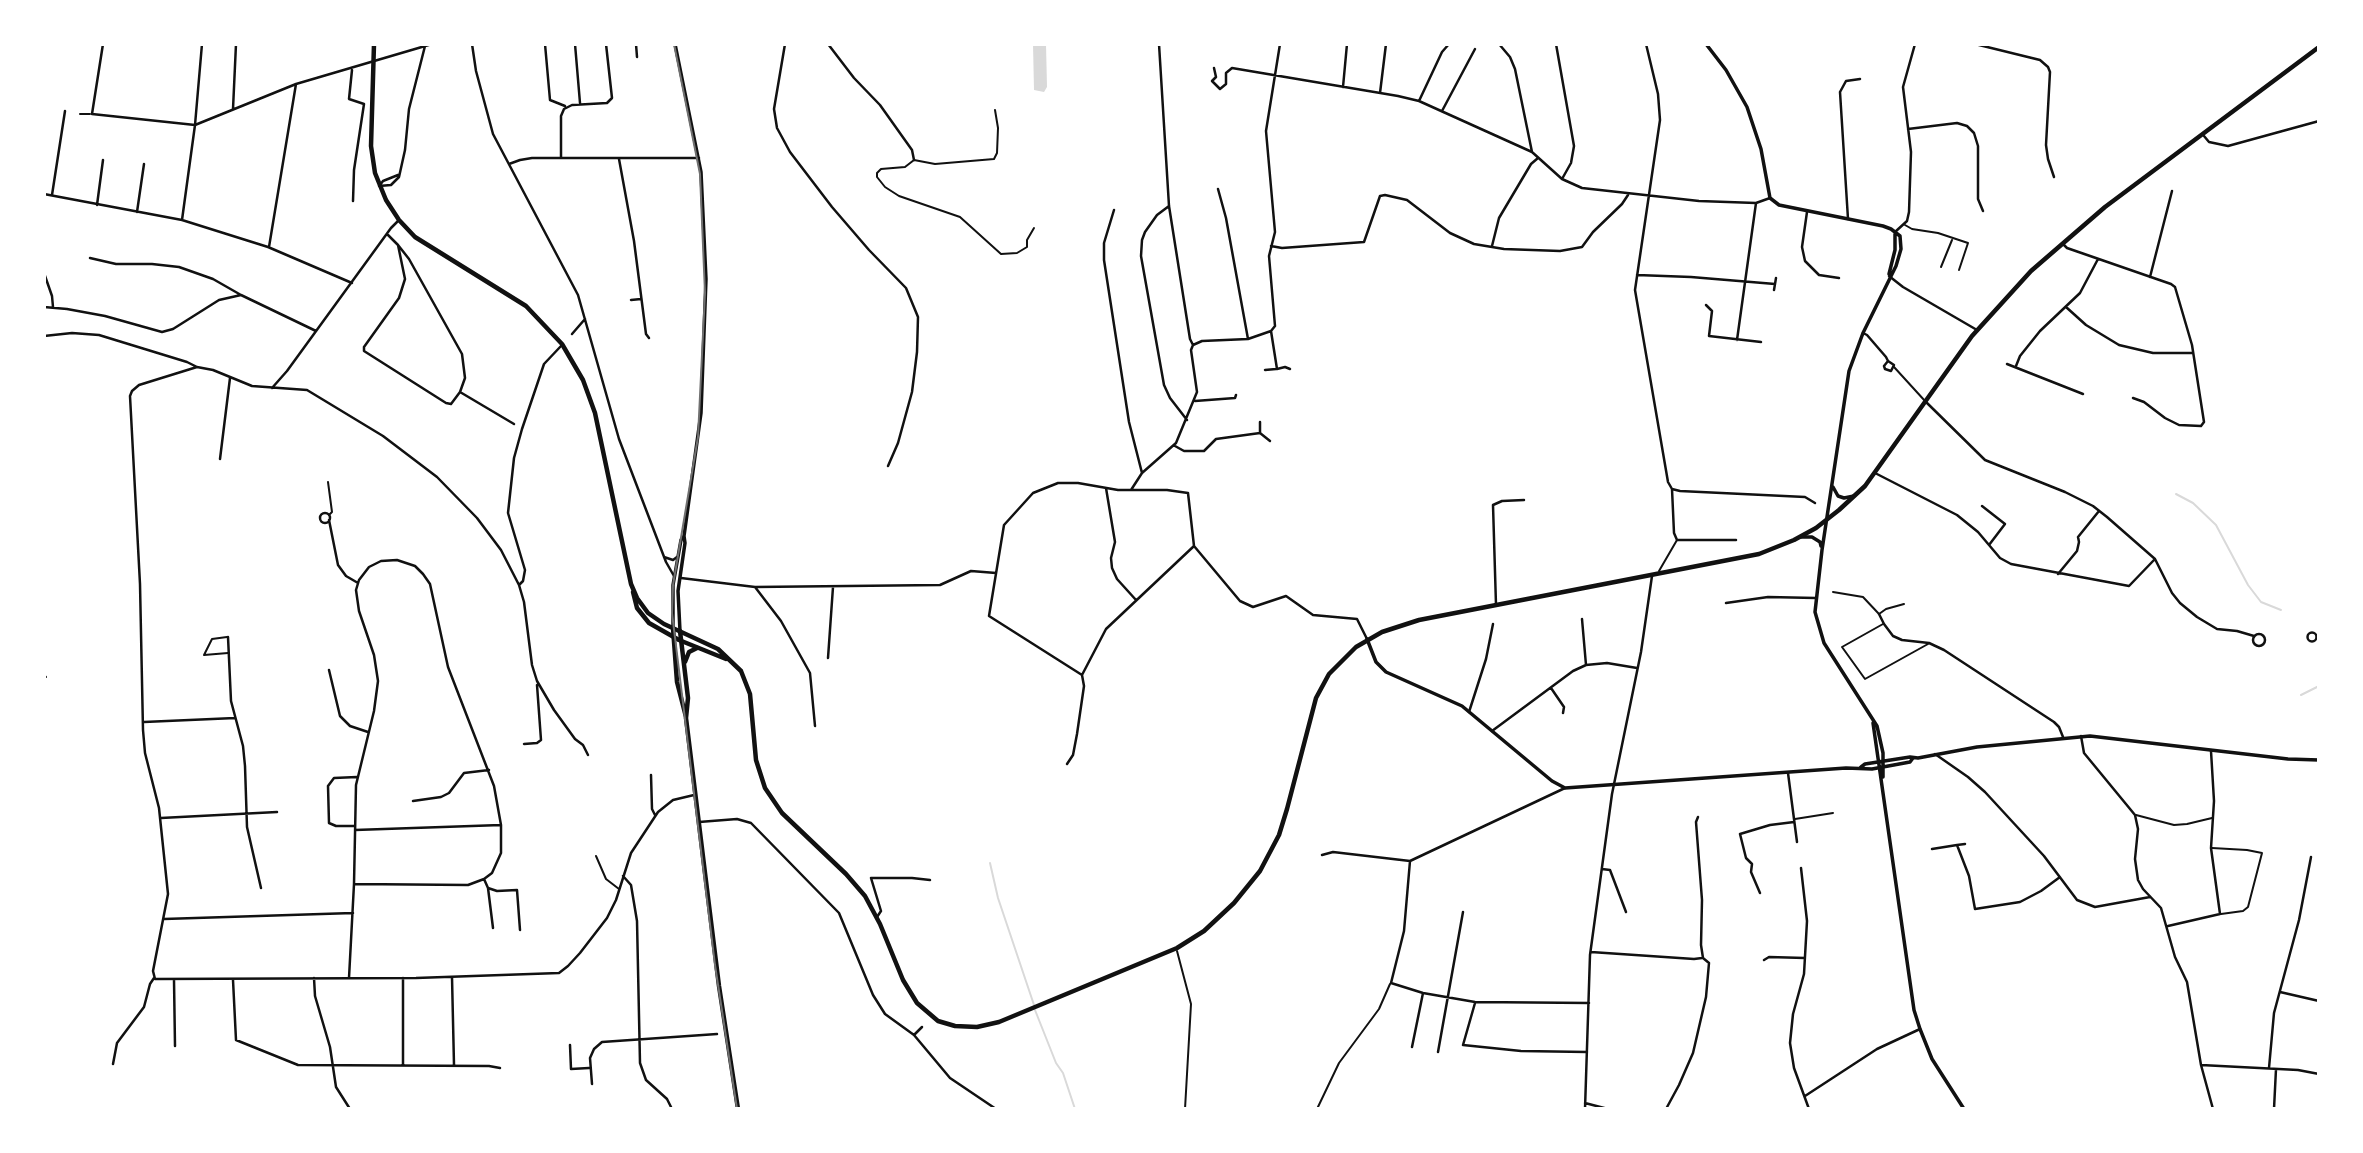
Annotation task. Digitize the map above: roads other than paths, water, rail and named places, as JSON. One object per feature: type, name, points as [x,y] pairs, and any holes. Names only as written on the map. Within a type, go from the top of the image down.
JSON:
[{"type":"main road","points":[[374,44],[372,146],[379,186],[399,220],[415,237],[526,306],[562,344],[583,380],[594,413],[635,602],[640,614],[649,623],[681,641],[730,660]]},
{"type":"main road","points":[[632,584],[643,608],[664,624],[718,649],[741,671],[748,685],[752,704],[756,760],[770,797],[782,813],[856,884],[877,916],[903,980],[921,1008],[938,1021],[955,1026],[977,1027],[999,1022],[1177,948],[1220,918],[1260,871],[1284,821],[1316,698],[1324,681],[1337,664],[1367,639],[1408,622],[1759,554],[1799,537],[1827,520],[1856,496],[1875,473],[1977,330],[2007,295],[2105,207],[2319,47]]},
{"type":"main road","points":[[673,628],[677,682],[686,718],[719,986],[738,1109]]},
{"type":"main road","points":[[680,631],[688,698],[686,718]]},
{"type":"main road","points":[[684,666],[690,652],[697,648]]},
{"type":"street","points":[[103,44],[92,114],[195,125],[296,84],[432,44]]},
{"type":"street","points":[[182,220],[195,125],[202,44]]},
{"type":"street","points":[[233,109],[236,44]]},
{"type":"street","points":[[472,44],[476,71],[495,138],[578,295],[619,439],[664,557],[674,576],[755,587],[940,585],[971,571],[996,573]]},
{"type":"street","points":[[545,44],[550,100],[566,107],[607,103],[612,98],[606,44]]},
{"type":"street","points":[[575,44],[580,104]]},
{"type":"street","points":[[636,44],[637,57]]},
{"type":"street","points":[[673,628],[674,576],[684,536],[699,435],[705,352],[706,255],[699,158],[675,44]]},
{"type":"street","points":[[785,44],[775,109],[777,128],[803,170],[832,207],[906,288],[918,317],[912,392],[898,443],[888,466]]},
{"type":"street","points":[[828,44],[853,78],[880,105],[913,151],[914,160]]},
{"type":"street","points":[[1131,490],[1142,473],[1174,446],[1197,391],[1191,350],[1193,345],[1169,206],[1159,44]]},
{"type":"street","points":[[1277,369],[1271,331],[1275,324],[1269,256],[1275,232],[1266,131],[1280,44]]},
{"type":"street","points":[[1343,88],[1348,44]]},
{"type":"street","points":[[1380,93],[1386,44]]},
{"type":"street","points":[[1419,101],[1443,49],[1449,44]]},
{"type":"street","points":[[1499,44],[1510,57],[1515,69],[1532,152]]},
{"type":"street","points":[[1556,44],[1574,146],[1571,163],[1562,178]]},
{"type":"street","points":[[1646,44],[1658,94],[1660,120],[1635,290],[1668,482],[1672,489],[1674,533],[1677,540],[1737,540]]},
{"type":"street","points":[[1706,44],[1726,70],[1749,112],[1761,150],[1770,198],[1779,205],[1883,226],[1900,236],[1900,249],[1893,272],[1863,333],[1845,388],[1815,612],[1821,636],[1877,726],[1912,993],[1920,1029],[1933,1059],[1964,1109]]},
{"type":"street","points":[[1895,232],[1904,225],[1909,212],[1911,152],[1903,86],[1915,44]]},
{"type":"street","points":[[1975,44],[2040,60],[2047,65],[2050,72],[2046,145],[2054,177]]},
{"type":"street","points":[[379,186],[391,185],[400,172],[409,109],[425,46]]},
{"type":"street","points":[[1442,111],[1475,49]]},
{"type":"street","points":[[352,68],[349,99],[364,104],[354,170],[353,201]]},
{"type":"street","points":[[1214,68],[1216,77],[1212,81],[1220,89],[1226,83],[1226,74],[1232,68],[1419,101],[1532,152],[1562,178],[1582,188],[1699,201],[1756,203],[1770,198]]},
{"type":"street","points":[[1848,219],[1840,92],[1846,81],[1860,79]]},
{"type":"street","points":[[268,247],[296,84]]},
{"type":"street","points":[[561,158],[561,116],[566,107]]},
{"type":"street","points":[[52,195],[65,111]]},
{"type":"street","points":[[2202,134],[2209,142],[2228,146],[2319,121]]},
{"type":"street","points":[[1908,129],[1957,123],[1967,126],[1974,133],[1978,146],[1978,199],[1983,211]]},
{"type":"street","points":[[509,164],[527,159],[699,158]]},
{"type":"street","points":[[1492,247],[1499,218],[1531,164],[1538,158]]},
{"type":"street","points":[[619,159],[634,241],[646,334],[649,338]]},
{"type":"street","points":[[97,205],[103,160]]},
{"type":"street","points":[[137,212],[144,164]]},
{"type":"street","points":[[379,186],[400,172]]},
{"type":"street","points":[[1218,190],[1226,218],[1248,339]]},
{"type":"street","points":[[2150,277],[2172,191]]},
{"type":"street","points":[[44,194],[182,220],[268,247],[352,283]]},
{"type":"street","points":[[1271,246],[1282,248],[1364,242],[1380,196],[1388,195],[1407,200],[1458,237],[1474,244],[1560,251],[1580,248],[1628,195]]},
{"type":"street","points":[[1737,340],[1756,203]]},
{"type":"street","points":[[1169,206],[1157,215],[1145,232],[1141,256],[1164,385],[1172,401],[1187,420]]},
{"type":"street","points":[[1114,210],[1104,243],[1104,260],[1129,422],[1142,473]]},
{"type":"street","points":[[1807,211],[1802,247],[1805,261],[1819,275],[1839,278]]},
{"type":"street","points":[[272,388],[399,220]]},
{"type":"street","points":[[387,234],[398,245],[414,268],[462,354],[466,371],[460,392],[452,403],[446,403],[364,351],[364,347],[403,290],[405,272],[398,245]]},
{"type":"street","points":[[2062,243],[2067,248],[2174,286],[2193,352],[2204,422],[2201,426],[2179,425],[2144,402],[2133,398]]},
{"type":"street","points":[[90,258],[116,264],[179,267],[213,279],[316,331]]},
{"type":"street","points":[[2016,366],[2028,345],[2085,286],[2098,259]]},
{"type":"street","points":[[44,273],[53,307]]},
{"type":"street","points":[[1637,275],[1775,284]]},
{"type":"street","points":[[1889,276],[1977,330]]},
{"type":"street","points":[[1774,290],[1776,278]]},
{"type":"street","points":[[44,307],[105,316],[162,332],[173,329],[219,300],[241,295]]},
{"type":"street","points":[[631,300],[641,299]]},
{"type":"street","points":[[1706,305],[1712,311],[1709,336],[1761,342]]},
{"type":"street","points":[[2066,307],[2099,334],[2119,345],[2153,353],[2193,352]]},
{"type":"street","points":[[572,334],[585,319]]},
{"type":"street","points":[[1193,345],[1202,341],[1248,339],[1271,331]]},
{"type":"street","points":[[44,336],[72,333],[99,335],[213,370],[251,386],[314,393],[383,436],[428,470],[487,529],[519,585],[537,681],[541,740],[524,744]]},
{"type":"street","points":[[1863,333],[1888,361],[1893,362],[1894,367],[1891,370],[1886,370],[1884,366],[1888,361]]},
{"type":"street","points":[[519,585],[523,581],[525,570],[508,513],[514,458],[544,365],[562,344]]},
{"type":"street","points":[[2007,364],[2082,394]]},
{"type":"street","points":[[113,1064],[117,1043],[145,1007],[168,894],[161,818],[145,753],[130,393],[139,385],[197,367]]},
{"type":"street","points":[[1265,370],[1285,367],[1290,369]]},
{"type":"street","points":[[220,459],[230,378]]},
{"type":"street","points":[[460,392],[514,424]]},
{"type":"street","points":[[1195,401],[1236,398],[1236,395]]},
{"type":"street","points":[[1925,401],[1985,460],[2065,492],[2099,511],[2155,558],[2172,593],[2197,617],[2217,629],[2255,636]]},
{"type":"street","points":[[1260,422],[1260,433]]},
{"type":"street","points":[[1174,446],[1184,451],[1200,451],[1207,449],[1216,439],[1260,433],[1270,441]]},
{"type":"street","points":[[1875,473],[1956,515],[1978,532],[2000,558],[2011,564],[2129,586],[2155,558]]},
{"type":"street","points":[[1082,675],[989,618],[1004,525],[1033,493],[1061,482],[1188,493],[1194,546],[1230,591],[1247,605],[1257,607],[1286,596],[1313,615],[1357,620],[1376,662],[1397,678],[1462,706],[1552,781],[1565,788]]},
{"type":"street","points":[[1832,484],[1838,496],[1856,496]]},
{"type":"street","points":[[1106,488],[1115,542],[1111,558],[1112,568],[1117,579],[1136,600]]},
{"type":"street","points":[[1672,489],[1805,497],[1815,502]]},
{"type":"street","points":[[1496,605],[1493,505],[1502,501],[1524,500]]},
{"type":"street","points":[[1982,506],[2005,524],[1989,545]]},
{"type":"street","points":[[2058,574],[2077,551],[2078,537],[2099,511]]},
{"type":"street","points":[[329,517],[338,565],[346,576],[358,583]]},
{"type":"street","points":[[680,631],[677,604],[684,536]]},
{"type":"street","points":[[1799,537],[1816,539],[1822,550]]},
{"type":"street","points":[[1067,764],[1074,746],[1084,687],[1082,675],[1106,629],[1194,546]]},
{"type":"street","points":[[664,557],[673,560],[678,555]]},
{"type":"street","points":[[349,978],[357,777],[376,701],[377,673],[374,655],[357,604],[358,583],[369,567],[386,560],[409,563],[428,580],[448,667],[489,770],[498,801],[501,825],[500,858],[493,871],[473,884],[354,884]]},
{"type":"street","points":[[1585,1109],[1591,952],[1614,784],[1655,575]]},
{"type":"street","points":[[828,658],[833,586]]},
{"type":"street","points":[[755,587],[781,621],[810,673],[815,726]]},
{"type":"street","points":[[1726,603],[1768,597],[1816,598]]},
{"type":"street","points":[[1879,614],[1891,634],[1898,639],[1929,643],[1944,650],[2053,722],[2059,727],[2063,737]]},
{"type":"street","points":[[1582,619],[1586,665]]},
{"type":"street","points":[[1469,712],[1486,659],[1493,624]]},
{"type":"street","points":[[228,637],[231,701],[244,756],[246,814],[251,851],[261,888]]},
{"type":"street","points":[[1492,731],[1586,665],[1607,663],[1637,668]]},
{"type":"street","points":[[329,670],[340,716],[352,727],[368,732]]},
{"type":"street","points":[[537,681],[554,710],[575,739],[583,745],[587,755]]},
{"type":"street","points":[[1551,688],[1564,707],[1563,713]]},
{"type":"street","points":[[143,722],[235,718]]},
{"type":"street","points":[[2081,736],[2084,753],[2135,815],[2138,829],[2135,859],[2138,880],[2161,908],[2175,957],[2188,986],[2201,1065],[2213,1109]]},
{"type":"street","points":[[1322,855],[1333,852],[1410,861],[1565,788],[1861,767],[1865,769],[1910,757],[2063,737],[2100,736],[2288,759],[2319,760]]},
{"type":"street","points":[[2168,926],[2220,914],[2211,848],[2211,750]]},
{"type":"street","points":[[1950,764],[1948,759],[1951,751]]},
{"type":"street","points":[[1935,754],[1985,792],[2077,900],[2088,906],[2102,906],[2151,897]]},
{"type":"street","points":[[413,801],[441,797],[449,793],[464,773],[489,770]]},
{"type":"street","points":[[1788,773],[1797,842]]},
{"type":"street","points":[[650,775],[652,808],[656,815]]},
{"type":"street","points":[[357,777],[334,778],[328,786],[329,823],[355,828],[501,825]]},
{"type":"street","points":[[153,978],[174,981],[552,974],[563,970],[580,953],[607,918],[632,850],[656,815],[664,805],[673,800],[695,795]]},
{"type":"street","points":[[161,818],[276,812]]},
{"type":"street","points":[[1698,817],[1696,822],[1703,958]]},
{"type":"street","points":[[699,822],[747,820],[775,847],[839,913],[873,995],[886,1016],[914,1035],[950,1078],[996,1109]]},
{"type":"street","points":[[1760,893],[1740,834],[1794,820]]},
{"type":"street","points":[[1932,849],[1965,844]]},
{"type":"street","points":[[1957,845],[1969,876],[1975,909],[2020,902],[2060,877]]},
{"type":"street","points":[[2269,1068],[2271,1033],[2299,920],[2311,857]]},
{"type":"street","points":[[1410,861],[1404,931],[1391,984],[1475,1002],[1589,1003]]},
{"type":"street","points":[[1801,868],[1806,907],[1804,977],[1793,1014],[1790,1043],[1794,1068],[1809,1109]]},
{"type":"street","points":[[1602,869],[1611,870],[1626,912]]},
{"type":"street","points":[[623,876],[629,881],[632,892],[638,943],[640,1063],[643,1075],[667,1098],[672,1109]]},
{"type":"street","points":[[877,916],[881,911],[871,878],[930,880]]},
{"type":"street","points":[[484,879],[488,888],[493,928]]},
{"type":"street","points":[[488,888],[497,891],[517,890],[520,930]]},
{"type":"street","points":[[620,888],[632,892]]},
{"type":"street","points":[[1438,1052],[1463,912]]},
{"type":"street","points":[[164,919],[353,913]]},
{"type":"street","points":[[1591,952],[1703,958],[1709,962],[1701,1024],[1688,1066],[1666,1109]]},
{"type":"street","points":[[1764,960],[1769,957],[1805,958]]},
{"type":"street","points":[[452,977],[454,1065]]},
{"type":"street","points":[[314,978],[315,996],[329,1040],[337,1091],[350,1109]]},
{"type":"street","points":[[403,978],[403,1066]]},
{"type":"street","points":[[233,979],[234,1033],[237,1041],[298,1065],[454,1065],[500,1068]]},
{"type":"street","points":[[174,981],[175,1046]]},
{"type":"street","points":[[2280,992],[2319,1001]]},
{"type":"street","points":[[1412,1046],[1423,993]]},
{"type":"street","points":[[1475,1002],[1463,1045],[1511,1050],[1587,1052]]},
{"type":"street","points":[[914,1035],[922,1027]]},
{"type":"street","points":[[1804,1097],[1877,1049],[1920,1029]]},
{"type":"street","points":[[592,1084],[590,1058],[599,1044],[607,1041],[717,1034]]},
{"type":"street","points":[[570,1045],[571,1069],[589,1068]]},
{"type":"street","points":[[2201,1065],[2269,1068],[2319,1074]]},
{"type":"street","points":[[2274,1109],[2276,1069]]},
{"type":"street","points":[[1585,1103],[1608,1109]]},
{"type":"lane","points":[[995,110],[998,128],[997,153],[994,159],[954,164],[927,164],[914,160],[905,167],[881,169],[877,173],[878,180],[899,196],[960,218],[1001,254],[1017,253],[1027,247],[1027,240],[1034,228]]},
{"type":"lane","points":[[80,114],[92,114]]},
{"type":"lane","points":[[1904,225],[1968,243],[1959,270]]},
{"type":"lane","points":[[1941,267],[1952,239]]},
{"type":"lane","points":[[1894,367],[1925,401]]},
{"type":"lane","points":[[328,482],[332,512],[329,517]]},
{"type":"lane","points":[[1655,575],[1677,540]]},
{"type":"lane","points":[[1833,592],[1863,597],[1879,614],[1904,604]]},
{"type":"lane","points":[[1884,624],[1842,647],[1865,679],[1929,643]]},
{"type":"lane","points":[[228,637],[211,639],[204,655],[229,653]]},
{"type":"lane","points":[[1794,820],[1833,813]]},
{"type":"lane","points":[[2135,815],[2174,825],[2213,817]]},
{"type":"lane","points":[[2211,848],[2247,849],[2262,853],[2248,907],[2243,911],[2220,914]]},
{"type":"lane","points":[[596,856],[606,879],[620,888]]},
{"type":"lane","points":[[1177,948],[1191,1004],[1185,1109]]},
{"type":"lane","points":[[1317,1109],[1339,1063],[1379,1009],[1391,984]]},
{"type":"waterway","points":[[2176,494],[2193,503],[2216,525],[2248,585],[2261,602],[2281,610]]},
{"type":"waterway","points":[[2301,695],[2319,686]]},
{"type":"waterway","points":[[990,863],[998,898],[1034,1005]]},
{"type":"waterway","points":[[1035,1010],[1056,1063],[1063,1073],[1075,1109]]},
{"type":"tram line","points":[[674,44],[700,174],[705,293],[698,437],[673,585],[672,613],[715,965],[737,1109]]}]
